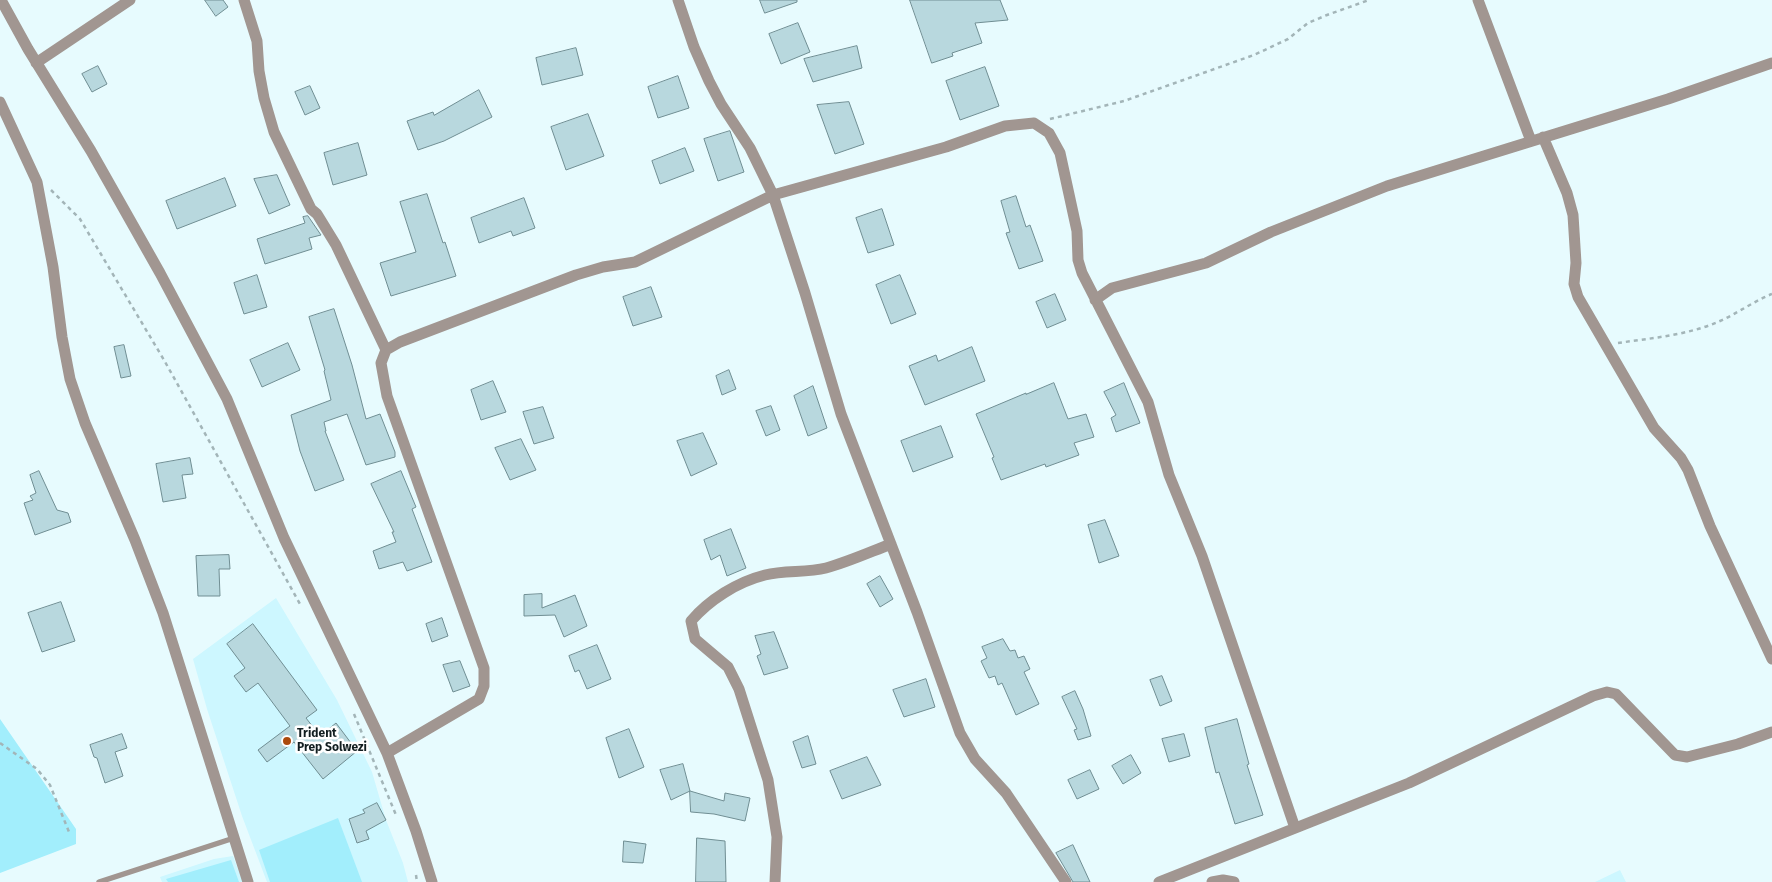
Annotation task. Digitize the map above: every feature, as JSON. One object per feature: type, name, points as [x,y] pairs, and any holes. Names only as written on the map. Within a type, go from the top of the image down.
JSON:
[{"type":"street","points":[[1,0],[36,63],[91,151],[160,273],[227,399],[284,538],[387,753],[416,831],[432,882]]},
{"type":"street","points":[[36,63],[130,0]]},
{"type":"street","points":[[244,0],[257,41],[258,71],[274,132],[312,209],[336,245],[386,350]]},
{"type":"street","points":[[678,0],[694,47],[709,81],[721,104],[750,148],[772,195],[805,294],[841,414],[960,733],[975,760],[1006,793],[1066,882]]},
{"type":"street","points":[[1478,0],[1531,141]]},
{"type":"street","points":[[1095,300],[1112,288],[1206,263],[1255,239],[1387,186],[1668,99],[1772,63]]},
{"type":"street","points":[[0,102],[37,182],[53,267],[62,337],[70,379],[85,423],[135,540],[162,613],[248,882]]},
{"type":"street","points":[[387,753],[479,699],[484,686],[484,668],[388,396],[381,362],[386,350],[400,342],[576,275],[603,267],[634,262],[772,195],[946,147],[1005,126],[1034,123],[1049,133],[1060,153],[1077,231],[1078,260],[1082,273],[1148,402],[1169,475],[1202,556],[1295,828]]},
{"type":"street","points":[[1543,137],[1567,192],[1573,215],[1576,264],[1574,284],[1578,297],[1654,428],[1681,458],[1688,470],[1710,526],[1772,659]]},
{"type":"street","points":[[775,882],[777,836],[768,780],[739,689],[728,667],[695,639],[691,621],[703,607],[742,582],[766,575],[826,568],[891,544]]},
{"type":"street","points":[[1159,882],[1409,783],[1592,696],[1607,692],[1616,694],[1675,755],[1687,757],[1738,744],[1772,732]]},
{"type":"street","points":[[1212,882],[1223,880],[1234,882]]},
{"type":"lane","points":[[99,882],[118,879],[234,838]]},
{"type":"path","points":[[1034,123],[1124,101],[1254,55],[1288,39],[1314,20],[1369,0]]},
{"type":"path","points":[[49,188],[80,219],[164,360],[304,609]]},
{"type":"path","points":[[1605,346],[1685,332],[1721,321],[1758,299],[1772,294]]},
{"type":"path","points":[[354,714],[397,819]]},
{"type":"path","points":[[0,742],[38,770],[50,785],[69,832]]},
{"type":"path","points":[[415,874],[418,882]]},
{"type":"shaded area","name":"Trident Prep Solwezi","points":[[276,598],[337,700],[372,772],[386,820],[403,863],[408,882],[267,882],[242,816],[207,709],[193,659]]},
{"type":"shaded area","points":[[0,719],[76,829],[76,844],[0,873]]},
{"type":"shaded area","points":[[338,818],[362,882],[270,882],[259,850]]},
{"type":"shaded area","points":[[233,856],[243,882],[162,882],[160,877],[214,859]]},
{"type":"shaded area","points":[[231,860],[239,882],[168,882],[166,879]]},
{"type":"shaded area","points":[[1620,870],[1626,882],[1595,882]]},
{"type":"building","points":[[205,0],[223,0],[228,7],[216,16]]},
{"type":"building","points":[[760,0],[797,0],[797,2],[765,13]]},
{"type":"building","points":[[910,0],[1000,0],[1008,20],[975,23],[982,43],[952,53],[953,56],[932,63]]},
{"type":"building","points":[[798,23],[810,52],[781,64],[769,34]]},
{"type":"building","points":[[857,46],[862,68],[813,82],[804,59]]},
{"type":"building","points":[[576,48],[583,75],[542,85],[536,58]]},
{"type":"building","points":[[98,66],[107,84],[92,92],[82,74]]},
{"type":"building","points":[[985,67],[999,106],[960,120],[946,81]]},
{"type":"building","points":[[678,76],[689,108],[658,118],[648,87]]},
{"type":"building","points":[[310,86],[320,108],[305,115],[295,92]]},
{"type":"building","points":[[479,90],[492,117],[444,141],[418,150],[407,121],[433,112],[434,115]]},
{"type":"building","points":[[849,102],[864,144],[835,154],[817,105]]},
{"type":"building","points":[[588,114],[604,156],[566,170],[551,127]]},
{"type":"building","points":[[730,131],[744,172],[718,181],[704,139]]},
{"type":"building","points":[[358,143],[367,175],[333,185],[324,153]]},
{"type":"building","points":[[685,148],[694,171],[660,184],[652,161]]},
{"type":"building","points":[[277,175],[290,205],[269,214],[254,179]]},
{"type":"building","points":[[225,178],[236,206],[177,229],[166,201]]},
{"type":"building","points":[[427,194],[456,276],[391,296],[380,263],[416,252],[400,202]]},
{"type":"building","points":[[1016,196],[1026,227],[1030,225],[1043,261],[1019,269],[1006,233],[1010,232],[1001,201]]},
{"type":"building","points":[[524,198],[535,228],[513,236],[511,231],[479,243],[471,218]]},
{"type":"building","points":[[882,209],[894,245],[868,253],[856,218]]},
{"type":"building","points":[[308,216],[321,235],[309,238],[312,249],[265,264],[257,239],[305,223],[303,217]]},
{"type":"building","points":[[257,275],[267,307],[244,314],[234,283]]},
{"type":"building","points":[[900,275],[916,314],[891,324],[876,285]]},
{"type":"building","points":[[651,287],[662,317],[633,326],[623,297]]},
{"type":"building","points":[[1055,294],[1066,320],[1047,328],[1036,302]]},
{"type":"building","points":[[334,309],[352,365],[366,419],[380,414],[395,452],[395,457],[366,465],[347,414],[324,422],[325,431],[344,480],[315,491],[300,451],[291,415],[331,400],[325,370],[309,317]]},
{"type":"building","points":[[288,343],[300,370],[262,387],[250,360]]},
{"type":"building","points":[[124,345],[131,376],[121,378],[114,347]]},
{"type":"building","points":[[972,347],[985,381],[925,405],[909,366],[936,355],[938,361]]},
{"type":"building","points":[[729,370],[736,389],[722,395],[716,376]]},
{"type":"building","points":[[493,381],[506,412],[481,420],[471,390]]},
{"type":"building","points":[[1054,383],[1068,419],[1086,414],[1094,437],[1074,443],[1079,455],[1046,467],[1045,464],[1001,480],[992,458],[994,457],[976,414]]},
{"type":"building","points":[[1124,383],[1140,423],[1116,432],[1111,418],[1116,415],[1104,392]]},
{"type":"building","points":[[813,386],[827,428],[808,436],[794,396]]},
{"type":"building","points":[[771,406],[780,430],[766,436],[756,411]]},
{"type":"building","points":[[543,407],[554,438],[534,444],[523,412]]},
{"type":"building","points":[[941,426],[953,457],[913,472],[901,441]]},
{"type":"building","points":[[703,433],[717,464],[691,476],[677,441]]},
{"type":"building","points":[[521,439],[536,470],[510,480],[495,448]]},
{"type":"building","points":[[190,458],[193,474],[182,475],[186,498],[163,502],[156,464]]},
{"type":"building","points":[[39,471],[57,510],[68,513],[71,522],[35,535],[24,503],[33,500],[30,496],[36,493],[30,475]]},
{"type":"building","points":[[401,471],[416,507],[412,509],[432,562],[407,571],[403,562],[379,569],[373,551],[396,542],[392,532],[394,532],[371,484]]},
{"type":"building","points":[[1105,520],[1119,556],[1099,563],[1088,525]]},
{"type":"building","points":[[731,529],[746,568],[727,576],[720,555],[711,560],[704,540]]},
{"type":"building","points":[[229,555],[230,569],[219,569],[220,596],[198,596],[196,556]]},
{"type":"building","points":[[880,576],[893,599],[880,607],[867,584]]},
{"type":"building","points":[[542,594],[542,608],[575,595],[587,626],[564,637],[555,615],[524,616],[524,595]]},
{"type":"building","points":[[61,602],[75,641],[42,652],[28,613]]},
{"type":"building","points":[[442,618],[448,636],[432,642],[426,624]]},
{"type":"building","points":[[253,624],[317,710],[306,718],[320,736],[336,723],[357,751],[323,779],[294,742],[267,762],[258,750],[290,726],[258,683],[246,692],[234,676],[245,668],[227,644]]},
{"type":"building","points":[[774,632],[788,668],[764,675],[757,656],[761,654],[755,636]]},
{"type":"building","points":[[1003,639],[1010,651],[1015,650],[1018,658],[1024,656],[1030,669],[1024,672],[1039,704],[1016,715],[1002,683],[998,685],[995,676],[989,678],[981,661],[987,658],[982,647]]},
{"type":"building","points":[[597,645],[611,679],[587,689],[579,670],[575,672],[569,656]]},
{"type":"building","points":[[460,661],[470,686],[453,692],[443,665]]},
{"type":"building","points":[[1162,676],[1172,701],[1160,706],[1150,680]]},
{"type":"building","points":[[926,679],[935,707],[904,717],[893,690]]},
{"type":"building","points":[[1075,691],[1083,709],[1091,736],[1078,740],[1074,730],[1077,729],[1062,697]]},
{"type":"building","points":[[1237,719],[1249,764],[1247,765],[1263,815],[1235,824],[1219,772],[1216,773],[1205,728]]},
{"type":"building","points":[[629,729],[644,767],[619,778],[606,738]]},
{"type":"building","points":[[122,734],[127,748],[115,752],[123,776],[105,783],[97,758],[94,757],[90,745]]},
{"type":"building","points":[[1184,734],[1190,756],[1169,762],[1162,739]]},
{"type":"building","points":[[808,736],[816,764],[802,768],[793,742]]},
{"type":"building","points":[[1131,755],[1141,773],[1123,784],[1112,766]]},
{"type":"building","points":[[867,757],[881,785],[842,799],[830,771]]},
{"type":"building","points":[[683,764],[690,791],[671,800],[660,770]]},
{"type":"building","points":[[1090,770],[1099,789],[1077,799],[1068,780]]},
{"type":"building","points":[[690,791],[724,801],[725,793],[750,798],[745,821],[714,814],[691,812]]},
{"type":"building","points":[[377,803],[386,820],[366,831],[369,839],[357,843],[349,819],[365,813],[363,810]]},
{"type":"building","points":[[697,838],[725,841],[726,882],[696,882]]},
{"type":"building","points":[[624,841],[646,844],[643,863],[623,862]]},
{"type":"building","points":[[1073,845],[1090,882],[1073,882],[1056,853]]},
{"type":"place","name":"Trident Prep Solwezi","points":[[287,741]]}]
